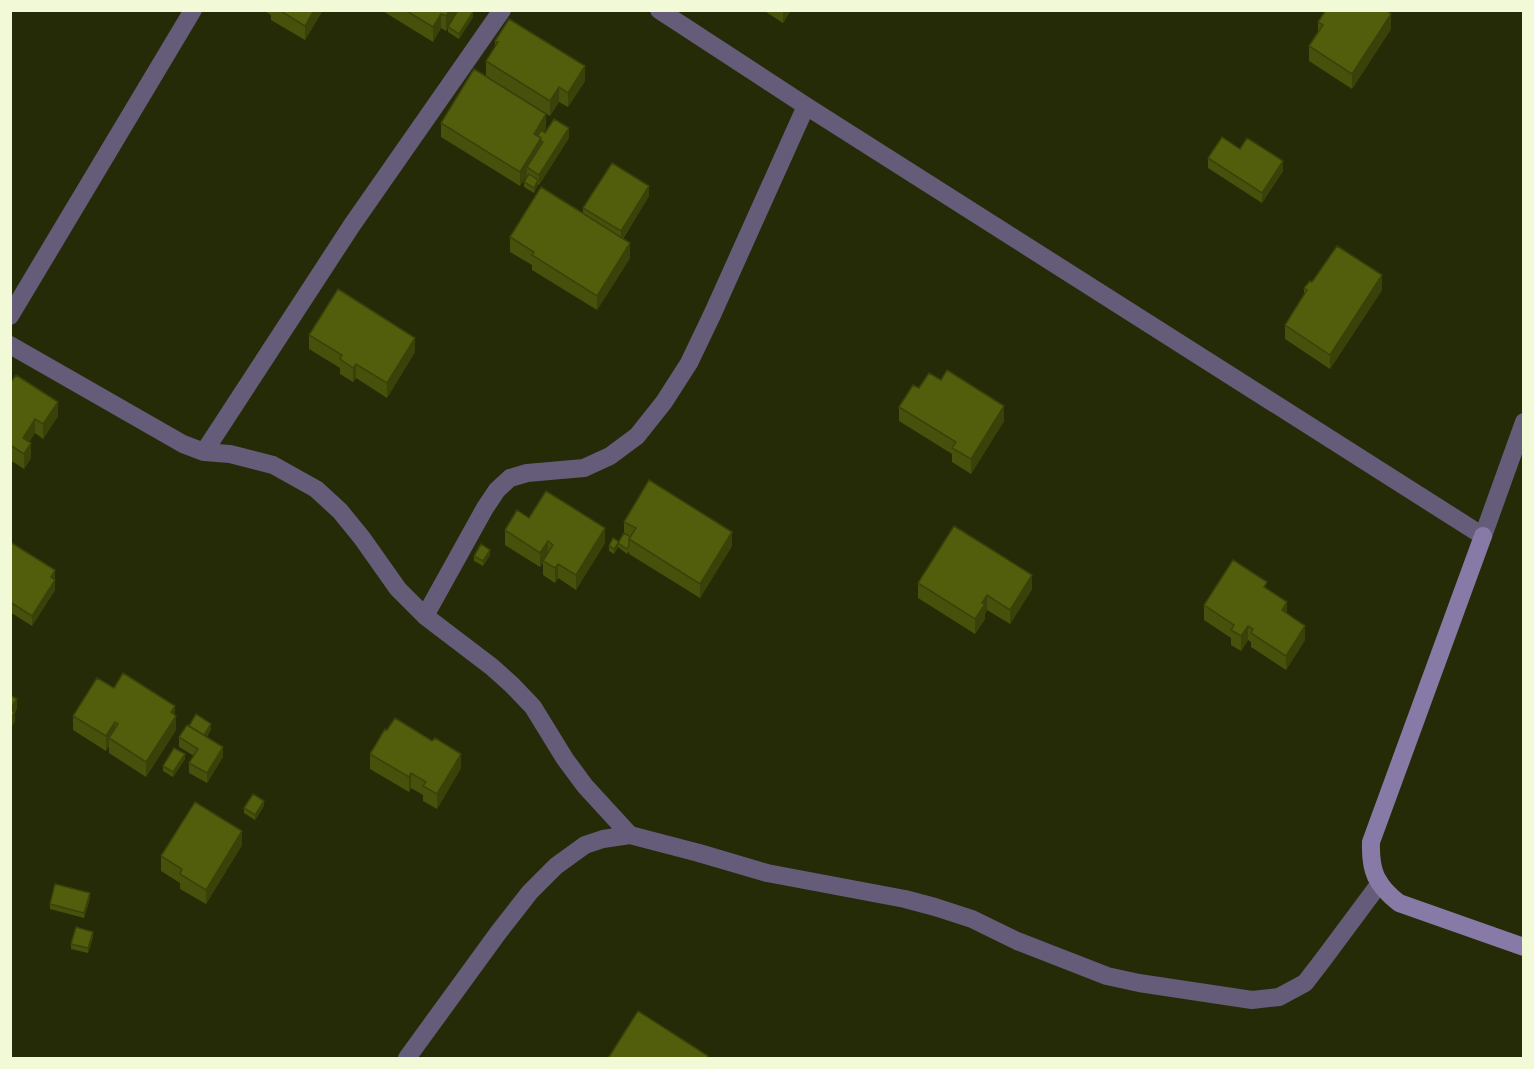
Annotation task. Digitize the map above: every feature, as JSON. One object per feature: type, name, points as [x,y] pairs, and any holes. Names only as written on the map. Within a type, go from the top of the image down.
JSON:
[{"type":"street","points":[[10,316],[193,10]]},
{"type":"street","points":[[204,452],[352,225],[502,10]]},
{"type":"street","points":[[659,10],[806,106],[1483,536]]},
{"type":"street","points":[[425,616],[484,508],[497,490],[510,478],[527,473],[584,468],[610,456],[637,436],[664,402],[689,363],[806,106]]},
{"type":"street","points":[[10,345],[183,444],[204,452],[230,454],[273,465],[315,489],[340,511],[398,589],[425,616],[492,667],[533,707],[565,759],[585,786],[630,836]]},
{"type":"street","points":[[1524,422],[1371,842],[1371,860],[1375,876],[1385,892],[1399,903],[1524,947]]},
{"type":"street","points":[[407,1059],[530,892],[556,866],[585,845],[603,839],[630,836],[767,873],[935,907],[972,919],[1017,941],[1107,976],[1252,1000],[1279,997],[1305,983],[1380,884]]},
{"type":"building","points":[[279,10],[314,10],[305,26]]},
{"type":"building","points":[[405,10],[450,10],[446,16],[441,14],[433,27]]},
{"type":"building","points":[[458,10],[473,12],[459,34],[448,27]]},
{"type":"building","points":[[1326,10],[1386,10],[1391,14],[1352,74],[1309,46],[1323,25],[1318,22]]},
{"type":"building","points":[[509,19],[585,66],[568,93],[559,87],[550,101],[486,61]]},
{"type":"building","points":[[474,69],[546,114],[534,134],[541,138],[520,172],[441,123]]},
{"type":"building","points":[[554,119],[569,128],[539,175],[527,167],[543,142],[538,136],[541,130],[545,133]]},
{"type":"building","points":[[1222,137],[1240,149],[1247,138],[1283,161],[1262,193],[1208,158]]},
{"type":"building","points":[[612,163],[649,186],[621,231],[583,208]]},
{"type":"building","points":[[529,174],[538,180],[534,188],[524,182]]},
{"type":"building","points":[[541,187],[630,243],[597,296],[532,255],[534,252],[510,237]]},
{"type":"building","points":[[1337,246],[1382,275],[1330,355],[1285,325],[1307,290],[1304,288],[1310,281],[1312,282]]},
{"type":"building","points":[[338,289],[415,338],[387,383],[356,364],[353,368],[340,359],[342,355],[309,335]]},
{"type":"building","points":[[947,370],[1004,406],[971,459],[952,448],[956,442],[899,407],[913,385],[919,388],[929,373],[941,380]]},
{"type":"building","points":[[16,375],[58,402],[43,424],[35,419],[23,438],[31,443],[24,454],[10,445],[10,383]]},
{"type":"building","points":[[649,480],[732,532],[700,584],[629,539],[636,528],[624,522]]},
{"type":"building","points":[[546,491],[605,528],[576,575],[558,564],[555,568],[543,561],[553,545],[548,541],[540,553],[505,530],[517,510],[529,518]]},
{"type":"building","points":[[954,526],[1032,575],[1010,610],[987,595],[982,603],[985,604],[975,619],[918,583]]},
{"type":"building","points":[[624,533],[630,537],[627,549],[618,543]]},
{"type":"building","points":[[613,538],[619,542],[614,549],[609,546]]},
{"type":"building","points":[[10,542],[55,570],[51,577],[55,580],[32,616],[10,602]]},
{"type":"building","points":[[481,544],[490,550],[483,561],[474,556]]},
{"type":"building","points":[[1233,560],[1267,582],[1264,587],[1287,602],[1282,610],[1305,626],[1286,656],[1251,633],[1253,629],[1248,626],[1241,636],[1231,630],[1234,625],[1204,605]]},
{"type":"building","points":[[123,673],[175,706],[171,712],[176,716],[146,762],[109,738],[118,724],[115,722],[106,736],[73,716],[97,678],[114,688]]},
{"type":"building","points":[[10,695],[17,699],[10,709]]},
{"type":"building","points":[[196,714],[211,724],[204,735],[189,726]]},
{"type":"building","points":[[395,718],[432,741],[435,738],[461,754],[437,794],[423,786],[426,782],[411,773],[409,777],[370,754],[385,729],[387,730]]},
{"type":"building","points":[[187,725],[223,747],[207,773],[189,763],[198,749],[179,737]]},
{"type":"building","points":[[174,748],[185,754],[173,772],[163,766]]},
{"type":"building","points":[[253,794],[264,801],[255,815],[244,808]]},
{"type":"building","points":[[195,802],[242,831],[206,890],[180,874],[182,869],[161,856]]},
{"type":"building","points":[[55,884],[90,893],[84,913],[50,904]]},
{"type":"building","points":[[76,927],[93,932],[88,948],[71,944]]},
{"type":"building","points":[[638,1011],[708,1056],[706,1059],[611,1059],[609,1057]]}]
